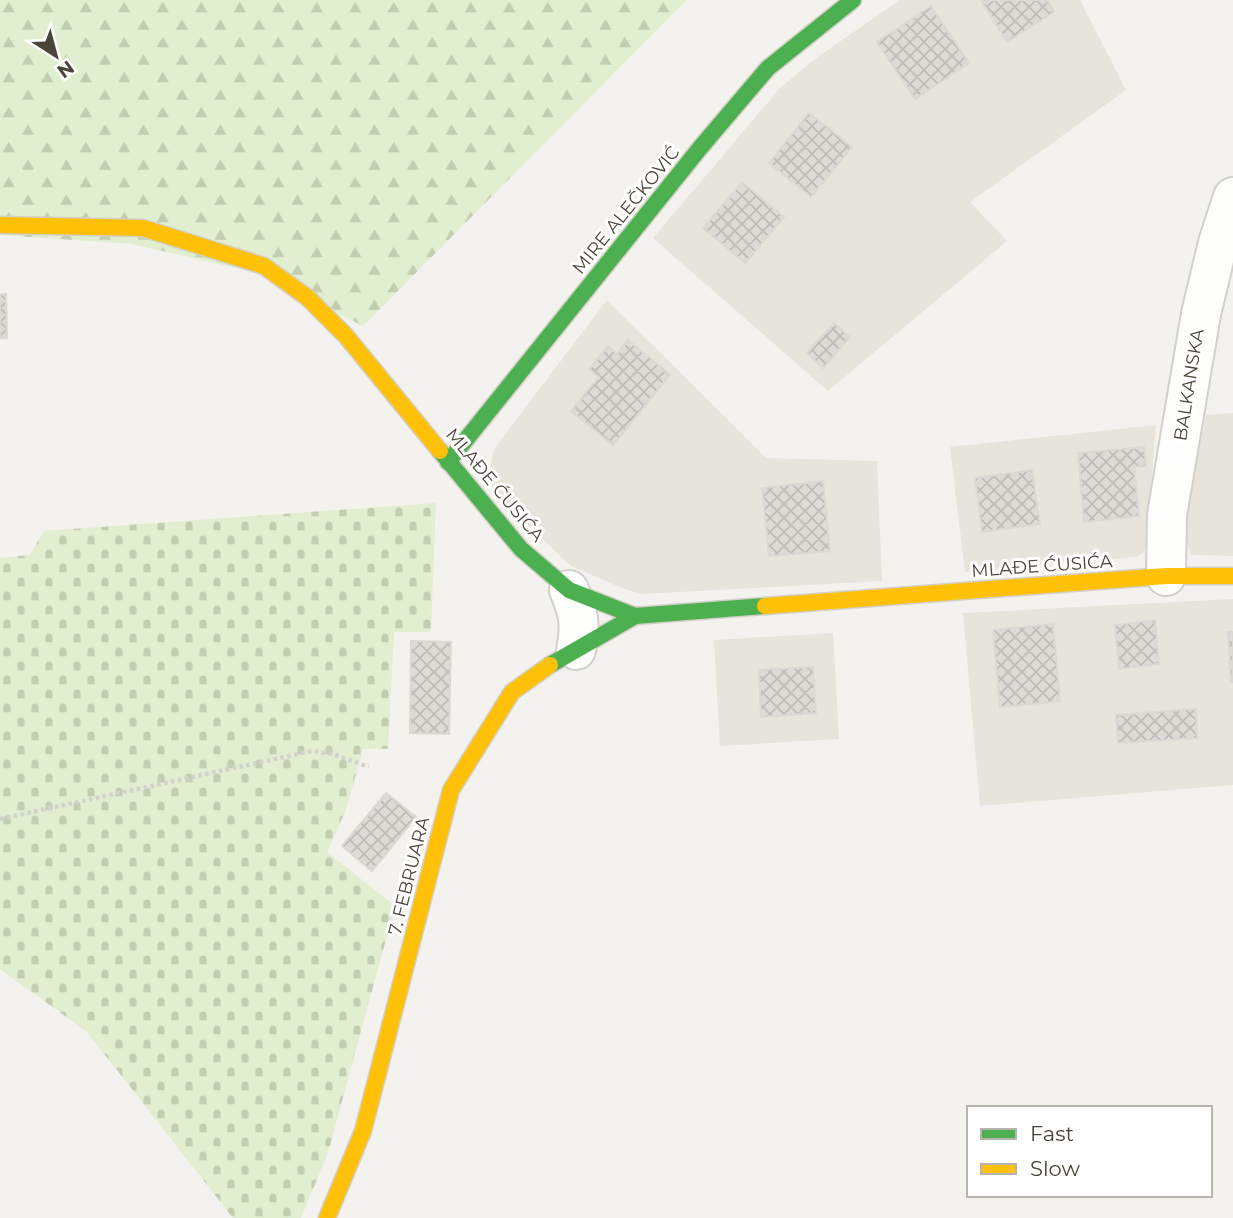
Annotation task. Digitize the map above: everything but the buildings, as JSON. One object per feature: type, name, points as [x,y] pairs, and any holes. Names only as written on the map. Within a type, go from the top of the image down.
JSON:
[{"type":"street","name":"MIRE ALEČKOVIĆ","points":[[448,462],[700,148],[768,68],[853,0]]},
{"type":"street","name":"BALKANSKA","points":[[1166,576],[1167,516],[1201,314],[1218,243],[1233,197]]},
{"type":"street","name":"MLAĐE ĆUSIĆA","points":[[0,225],[144,228],[264,266],[308,298],[346,336],[521,549],[569,590],[635,617],[1166,576],[1233,576]]},
{"type":"street","points":[[569,590],[578,613],[580,628],[576,650]]},
{"type":"street","name":"7. FEBRUARA","points":[[327,1218],[363,1131],[451,790],[512,692],[576,650],[635,617]]},
{"type":"path","points":[[0,819],[312,751],[333,754],[369,766]]},
{"type":"shaded area","points":[[900,0],[1080,0],[1126,90],[970,202],[1007,241],[828,391],[653,238],[781,87],[819,56]]},
{"type":"shaded area","points":[[607,300],[766,458],[877,461],[882,581],[642,594],[571,566],[497,495],[488,479],[494,449]]},
{"type":"shaded area","points":[[1233,413],[1233,556],[1191,555],[1183,531],[1206,415]]},
{"type":"shaded area","points":[[1156,425],[1146,550],[1137,557],[965,572],[950,447]]},
{"type":"shaded area","points":[[1233,599],[1233,785],[980,806],[963,613]]},
{"type":"shaded area","points":[[833,633],[839,739],[720,746],[714,640]]},
{"type":"green space","points":[[0,0],[687,0],[363,326],[258,273],[132,244],[0,235]]},
{"type":"green space","points":[[436,503],[431,632],[394,632],[388,749],[363,749],[346,810],[327,852],[395,906],[328,1153],[301,1218],[233,1218],[87,1032],[0,969],[0,558],[30,555],[44,531]]},
{"type":"traffic: fast","points":[[448,462],[700,148],[768,68],[853,0]]},
{"type":"traffic: fast","points":[[440,451],[521,549],[569,590],[635,616],[765,606]]},
{"type":"traffic: fast","points":[[550,665],[635,616]]},
{"type":"traffic: slow","points":[[0,225],[143,228],[264,266],[308,298],[346,336],[440,451]]},
{"type":"traffic: slow","points":[[765,606],[1166,576],[1233,576]]},
{"type":"traffic: slow","points":[[327,1218],[363,1131],[451,790],[512,692],[550,665]]}]
